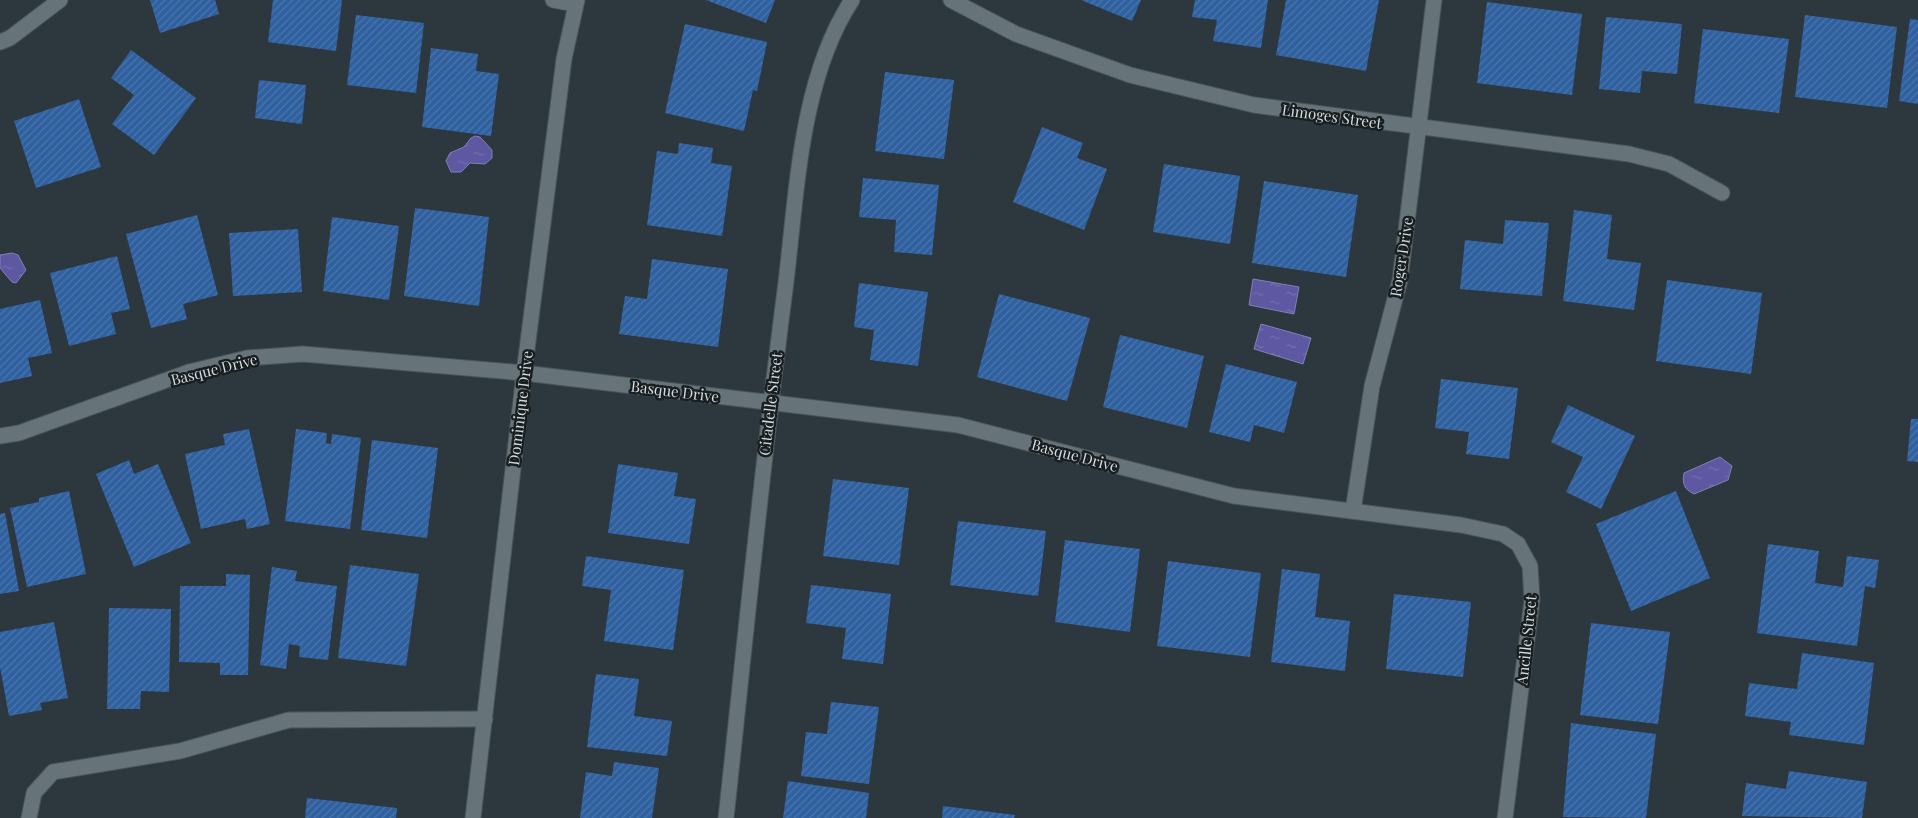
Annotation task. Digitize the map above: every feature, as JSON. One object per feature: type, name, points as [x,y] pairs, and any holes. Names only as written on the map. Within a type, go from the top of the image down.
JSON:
[{"type":"street","points":[[0,42],[10,38],[60,0]]},
{"type":"street","points":[[553,0],[576,2]]},
{"type":"street","name":"Citadelle Street","points":[[726,818],[770,402],[800,169],[814,88],[838,22],[852,0]]},
{"type":"street","name":"Limoges Street","points":[[951,0],[1016,34],[1130,75],[1254,105],[1629,154],[1670,164],[1722,193]]},
{"type":"street","name":"Roger Drive","points":[[1353,511],[1372,386],[1400,280],[1434,0]]},
{"type":"street","name":"Dominique Drive","points":[[473,818],[524,373],[564,59],[576,2]]},
{"type":"street","name":"Basque Drive","points":[[0,436],[19,433],[189,372],[247,358],[303,354],[524,373],[958,425],[1234,496],[1353,511]]},
{"type":"street","name":"Ancille Street","points":[[1353,511],[1460,525],[1503,534],[1518,544],[1530,566],[1532,600],[1505,818]]},
{"type":"street","points":[[29,818],[34,793],[53,772],[180,751],[289,720],[484,719]]},
{"type":"water","points":[[475,136],[480,137],[492,150],[492,158],[485,164],[470,163],[461,172],[451,172],[446,161],[450,153],[464,147]]},
{"type":"water","points":[[12,253],[18,255],[26,270],[16,283],[12,282],[0,268],[0,255]]},
{"type":"water","points":[[1253,279],[1299,287],[1294,314],[1249,305]]},
{"type":"water","points":[[1261,324],[1311,338],[1303,364],[1254,349]]},
{"type":"water","points":[[1720,457],[1732,466],[1728,480],[1694,494],[1686,488],[1683,480],[1684,473]]},
{"type":"building","points":[[150,0],[215,0],[219,14],[160,33]]},
{"type":"building","points":[[273,0],[342,0],[336,51],[268,42]]},
{"type":"building","points":[[706,0],[775,0],[766,23]]},
{"type":"building","points":[[1081,0],[1141,0],[1132,21]]},
{"type":"building","points":[[1195,0],[1268,0],[1261,48],[1213,41],[1217,20],[1192,17]]},
{"type":"building","points":[[1286,0],[1379,0],[1366,71],[1276,55]]},
{"type":"building","points":[[1487,2],[1582,14],[1572,95],[1477,83]]},
{"type":"building","points":[[356,15],[424,23],[416,93],[347,85]]},
{"type":"building","points":[[1805,15],[1897,27],[1887,108],[1795,97]]},
{"type":"building","points":[[1606,17],[1682,24],[1677,74],[1642,71],[1640,93],[1599,89]]},
{"type":"building","points":[[1910,19],[1918,20],[1918,104],[1899,101]]},
{"type":"building","points":[[685,24],[767,42],[757,91],[753,90],[744,131],[665,113]]},
{"type":"building","points":[[1703,29],[1789,39],[1779,113],[1694,103]]},
{"type":"building","points":[[431,48],[478,54],[476,71],[499,74],[491,136],[422,127]]},
{"type":"building","points":[[131,50],[196,98],[154,155],[112,124],[134,95],[111,78]]},
{"type":"building","points":[[885,72],[954,80],[944,159],[875,151]]},
{"type":"building","points":[[259,80],[306,85],[302,124],[255,118]]},
{"type":"building","points":[[79,99],[101,167],[36,188],[14,121]]},
{"type":"building","points":[[1042,127],[1083,143],[1077,158],[1107,169],[1084,230],[1013,202]]},
{"type":"building","points":[[679,143],[713,148],[711,163],[732,166],[722,236],[647,225],[657,151],[678,154]]},
{"type":"building","points":[[1164,164],[1240,176],[1230,244],[1153,232]]},
{"type":"building","points":[[863,178],[939,185],[932,255],[894,252],[896,220],[859,217]]},
{"type":"building","points":[[1264,181],[1358,195],[1346,277],[1252,263]]},
{"type":"building","points":[[415,208],[489,217],[479,306],[404,296]]},
{"type":"building","points":[[1574,210],[1612,215],[1607,259],[1641,263],[1634,310],[1563,301]]},
{"type":"building","points":[[197,215],[218,295],[183,304],[187,319],[151,328],[126,234]]},
{"type":"building","points":[[332,217],[399,226],[389,300],[323,291]]},
{"type":"building","points":[[1505,220],[1549,223],[1542,296],[1460,289],[1465,240],[1503,244]]},
{"type":"building","points":[[298,229],[302,292],[233,296],[229,233]]},
{"type":"building","points":[[117,256],[130,309],[111,313],[116,334],[69,346],[50,273]]},
{"type":"building","points":[[652,259],[728,269],[718,347],[619,334],[625,296],[647,299]]},
{"type":"building","points":[[1667,280],[1762,293],[1751,374],[1656,361]]},
{"type":"building","points":[[859,283],[928,292],[918,366],[870,360],[874,330],[854,327]]},
{"type":"building","points":[[999,294],[1090,318],[1067,401],[977,377]]},
{"type":"building","points":[[40,300],[52,353],[28,358],[32,376],[0,383],[0,309]]},
{"type":"building","points":[[1120,335],[1204,356],[1187,428],[1103,407]]},
{"type":"building","points":[[1226,364],[1297,382],[1284,433],[1254,425],[1250,442],[1209,432]]},
{"type":"building","points":[[1441,379],[1518,388],[1509,459],[1466,454],[1469,432],[1435,428]]},
{"type":"building","points":[[1568,405],[1635,436],[1601,509],[1566,492],[1583,457],[1551,442]]},
{"type":"building","points":[[1911,419],[1918,419],[1918,462],[1907,461]]},
{"type":"building","points":[[249,429],[270,524],[247,529],[245,519],[201,529],[185,454],[225,445],[223,434]]},
{"type":"building","points":[[296,429],[327,433],[326,443],[331,444],[332,434],[361,438],[350,529],[285,521]]},
{"type":"building","points":[[372,440],[438,448],[427,538],[361,530]]},
{"type":"building","points":[[129,460],[134,474],[158,464],[191,543],[134,567],[96,474]]},
{"type":"building","points":[[618,464],[678,473],[674,496],[696,499],[689,544],[608,533]]},
{"type":"building","points":[[833,479],[909,488],[899,565],[823,556]]},
{"type":"building","points":[[69,491],[86,574],[27,587],[10,508],[39,502],[39,498]]},
{"type":"building","points":[[1676,491],[1710,578],[1631,611],[1596,524]]},
{"type":"building","points":[[5,513],[19,591],[0,594],[0,514]]},
{"type":"building","points":[[958,521],[1046,531],[1038,596],[950,585]]},
{"type":"building","points":[[1065,540],[1140,549],[1130,632],[1055,622]]},
{"type":"building","points":[[1768,544],[1819,551],[1815,583],[1843,587],[1847,556],[1879,560],[1875,588],[1865,586],[1857,646],[1757,633]]},
{"type":"building","points":[[586,556],[684,570],[673,650],[604,641],[611,590],[582,586]]},
{"type":"building","points":[[1168,561],[1261,573],[1250,657],[1157,646]]},
{"type":"building","points":[[350,565],[419,574],[406,666],[338,658]]},
{"type":"building","points":[[272,567],[297,571],[295,581],[337,586],[328,660],[299,657],[300,646],[289,644],[286,669],[260,665]]},
{"type":"building","points":[[1282,569],[1320,574],[1315,617],[1350,621],[1345,671],[1271,662]]},
{"type":"building","points":[[226,574],[250,575],[248,675],[220,675],[220,663],[179,662],[180,586],[226,586]]},
{"type":"building","points":[[811,585],[891,594],[883,664],[842,659],[846,628],[806,623]]},
{"type":"building","points":[[1394,594],[1471,602],[1463,677],[1386,669]]},
{"type":"building","points":[[109,608],[171,609],[169,692],[141,691],[140,709],[107,709]]},
{"type":"building","points":[[54,622],[68,698],[40,703],[42,710],[9,716],[0,667],[0,632]]},
{"type":"building","points":[[1591,623],[1670,632],[1658,724],[1580,715]]},
{"type":"building","points":[[1802,653],[1874,663],[1864,745],[1789,735],[1791,722],[1745,716],[1749,683],[1797,689]]},
{"type":"building","points":[[596,674],[639,679],[634,716],[672,721],[667,756],[587,747]]},
{"type":"building","points":[[831,702],[879,707],[869,784],[801,776],[806,732],[827,734]]},
{"type":"building","points":[[1571,723],[1656,734],[1646,818],[1563,817]]},
{"type":"building","points":[[614,762],[659,768],[652,818],[580,818],[586,772],[612,776]]},
{"type":"building","points":[[1789,771],[1867,782],[1862,818],[1742,816],[1746,783],[1786,789]]},
{"type":"building","points":[[788,781],[869,793],[866,818],[783,818]]},
{"type":"building","points":[[307,798],[397,808],[396,818],[305,818]]},
{"type":"building","points":[[943,806],[1015,815],[1014,818],[942,818]]}]
